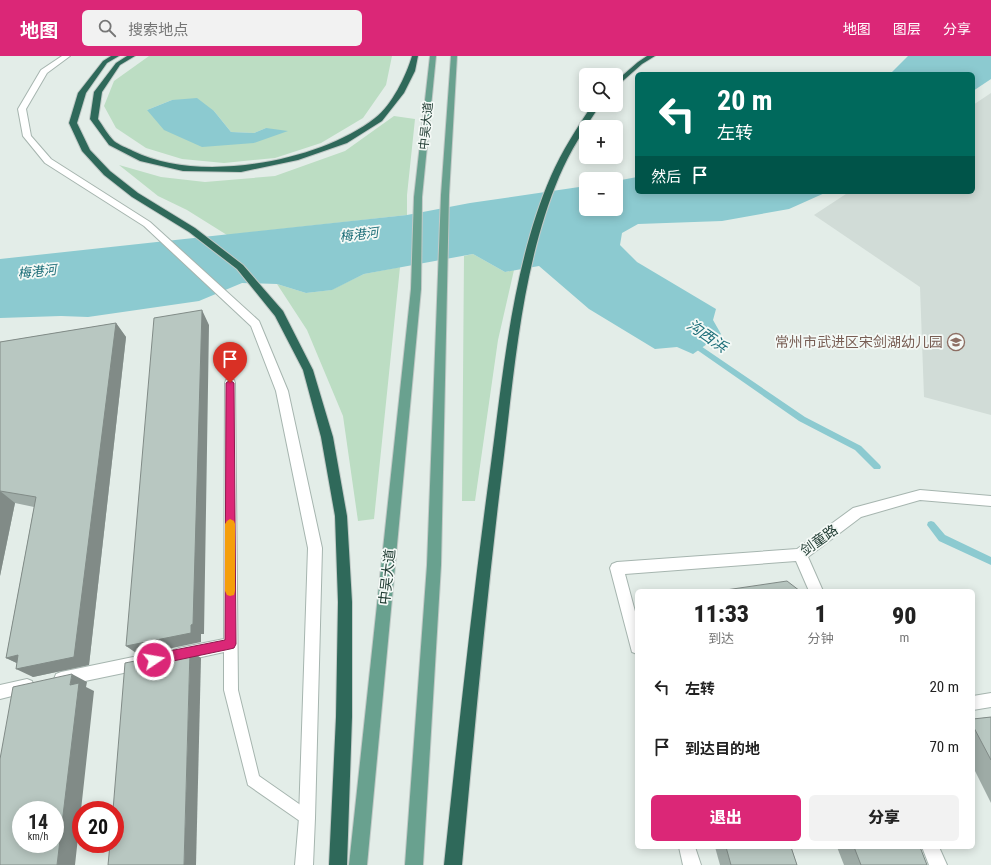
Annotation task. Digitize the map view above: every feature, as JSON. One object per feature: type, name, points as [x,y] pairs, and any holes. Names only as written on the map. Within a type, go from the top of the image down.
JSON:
[{"type":"highway","points":[[116,56],[105,62],[82,93],[73,123],[86,151],[107,173],[135,195],[192,230],[240,267],[279,314],[308,370],[327,436],[341,516],[345,602],[344,717],[338,865]]},
{"type":"highway","points":[[132,56],[118,64],[98,92],[94,119],[112,143],[143,160],[183,168],[241,169],[295,158],[344,141],[379,119],[400,93],[411,71],[415,56]]},
{"type":"highway","points":[[623,79],[640,63],[652,56]]},
{"type":"highway","points":[[453,865],[481,582],[513,346],[524,285],[537,232],[551,186],[568,148],[591,112]]},
{"type":"main road","name":"中吴大道","points":[[358,865],[416,289],[418,197],[433,56]]},
{"type":"main road","name":"中吴大道","points":[[414,865],[434,565],[445,195],[454,56]]},
{"type":"street","points":[[67,56],[44,72],[22,109],[27,136],[48,161],[148,224],[255,324],[282,391],[315,548],[308,818],[304,865]]},
{"type":"street","name":"剑童路","points":[[635,638],[617,568],[800,555],[857,512],[920,494],[991,501]]},
{"type":"street","points":[[800,555],[815,589]]},
{"type":"street","points":[[688,849],[692,865]]},
{"type":"street","points":[[931,849],[938,865]]},
{"type":"lane","points":[[230,383],[231,690],[253,780],[308,818]]},
{"type":"lane","points":[[169,657],[230,644]]},
{"type":"lane","points":[[0,692],[154,660]]},
{"type":"lane","points":[[975,703],[991,700]]},
{"type":"shaded area","name":"常州市武进区宋剑湖幼儿园","points":[[991,93],[991,415],[924,397],[920,287],[814,215],[846,194],[975,194],[975,104]]},
{"type":"green space","points":[[149,56],[392,56],[386,85],[363,118],[321,143],[275,158],[224,163],[182,159],[146,148],[116,128],[104,106],[114,81]],"holes":[[[172,100],[214,111],[231,132],[254,133],[266,128],[254,143],[147,110]]]},
{"type":"green space","points":[[394,116],[415,119],[407,195],[407,215],[227,235],[187,210],[158,196],[119,165],[161,177],[205,182],[275,176],[345,151]]},
{"type":"green space","points":[[473,254],[505,272],[514,270],[498,340],[475,501],[462,501],[464,256]]},
{"type":"green space","points":[[400,267],[374,519],[358,521],[343,416],[307,330],[277,284],[306,293],[331,290],[364,274]]},
{"type":"water","points":[[908,56],[991,56],[991,79],[975,90],[975,72],[892,72]]},
{"type":"water","points":[[197,98],[214,111],[231,132],[254,133],[266,128],[288,131],[254,143],[202,147],[164,130],[147,110],[172,100]]},
{"type":"water","name":"梅港河","points":[[635,177],[635,194],[823,194],[789,209],[722,221],[638,224],[622,233],[620,245],[637,262],[716,309],[713,320],[721,334],[693,354],[677,347],[655,349],[589,309],[539,266],[505,272],[473,254],[364,274],[332,290],[306,293],[277,284],[242,283],[199,301],[88,317],[61,316],[0,318],[0,259],[407,215],[470,203],[579,187],[579,216],[623,216],[623,180]]},
{"type":"building","points":[[202,310],[193,624],[191,625],[191,633],[126,646],[154,318]]},
{"type":"building","points":[[116,323],[74,657],[16,669],[18,655],[6,658],[36,497],[0,491],[0,342]]},
{"type":"building","points":[[787,581],[797,589],[733,589]]},
{"type":"building","points":[[190,650],[184,865],[108,865],[109,853],[124,853],[124,801],[114,801],[125,663]]},
{"type":"building","points":[[72,674],[70,685],[79,683],[64,807],[64,801],[12,801],[12,853],[58,853],[57,865],[0,865],[0,759],[13,687]]},
{"type":"building","points":[[991,717],[991,760],[975,730],[975,719]]},
{"type":"building","points":[[727,849],[792,849],[797,865],[731,865]]},
{"type":"building","points":[[855,849],[921,849],[927,865],[861,865]]},
{"type":"waterway","name":"沟西浜","points":[[692,343],[802,419],[858,448],[877,467]]},
{"type":"waterway","name":"沟西浜","points":[[931,525],[942,538],[991,561]]},
{"type":"slow traffic","points":[[230,524],[230,591]]},
{"type":"place","name":"常州市武进区宋剑湖幼儿园","points":[[956,342]]},
{"type":"route","points":[[154,660],[230,644],[230,383]]}]
